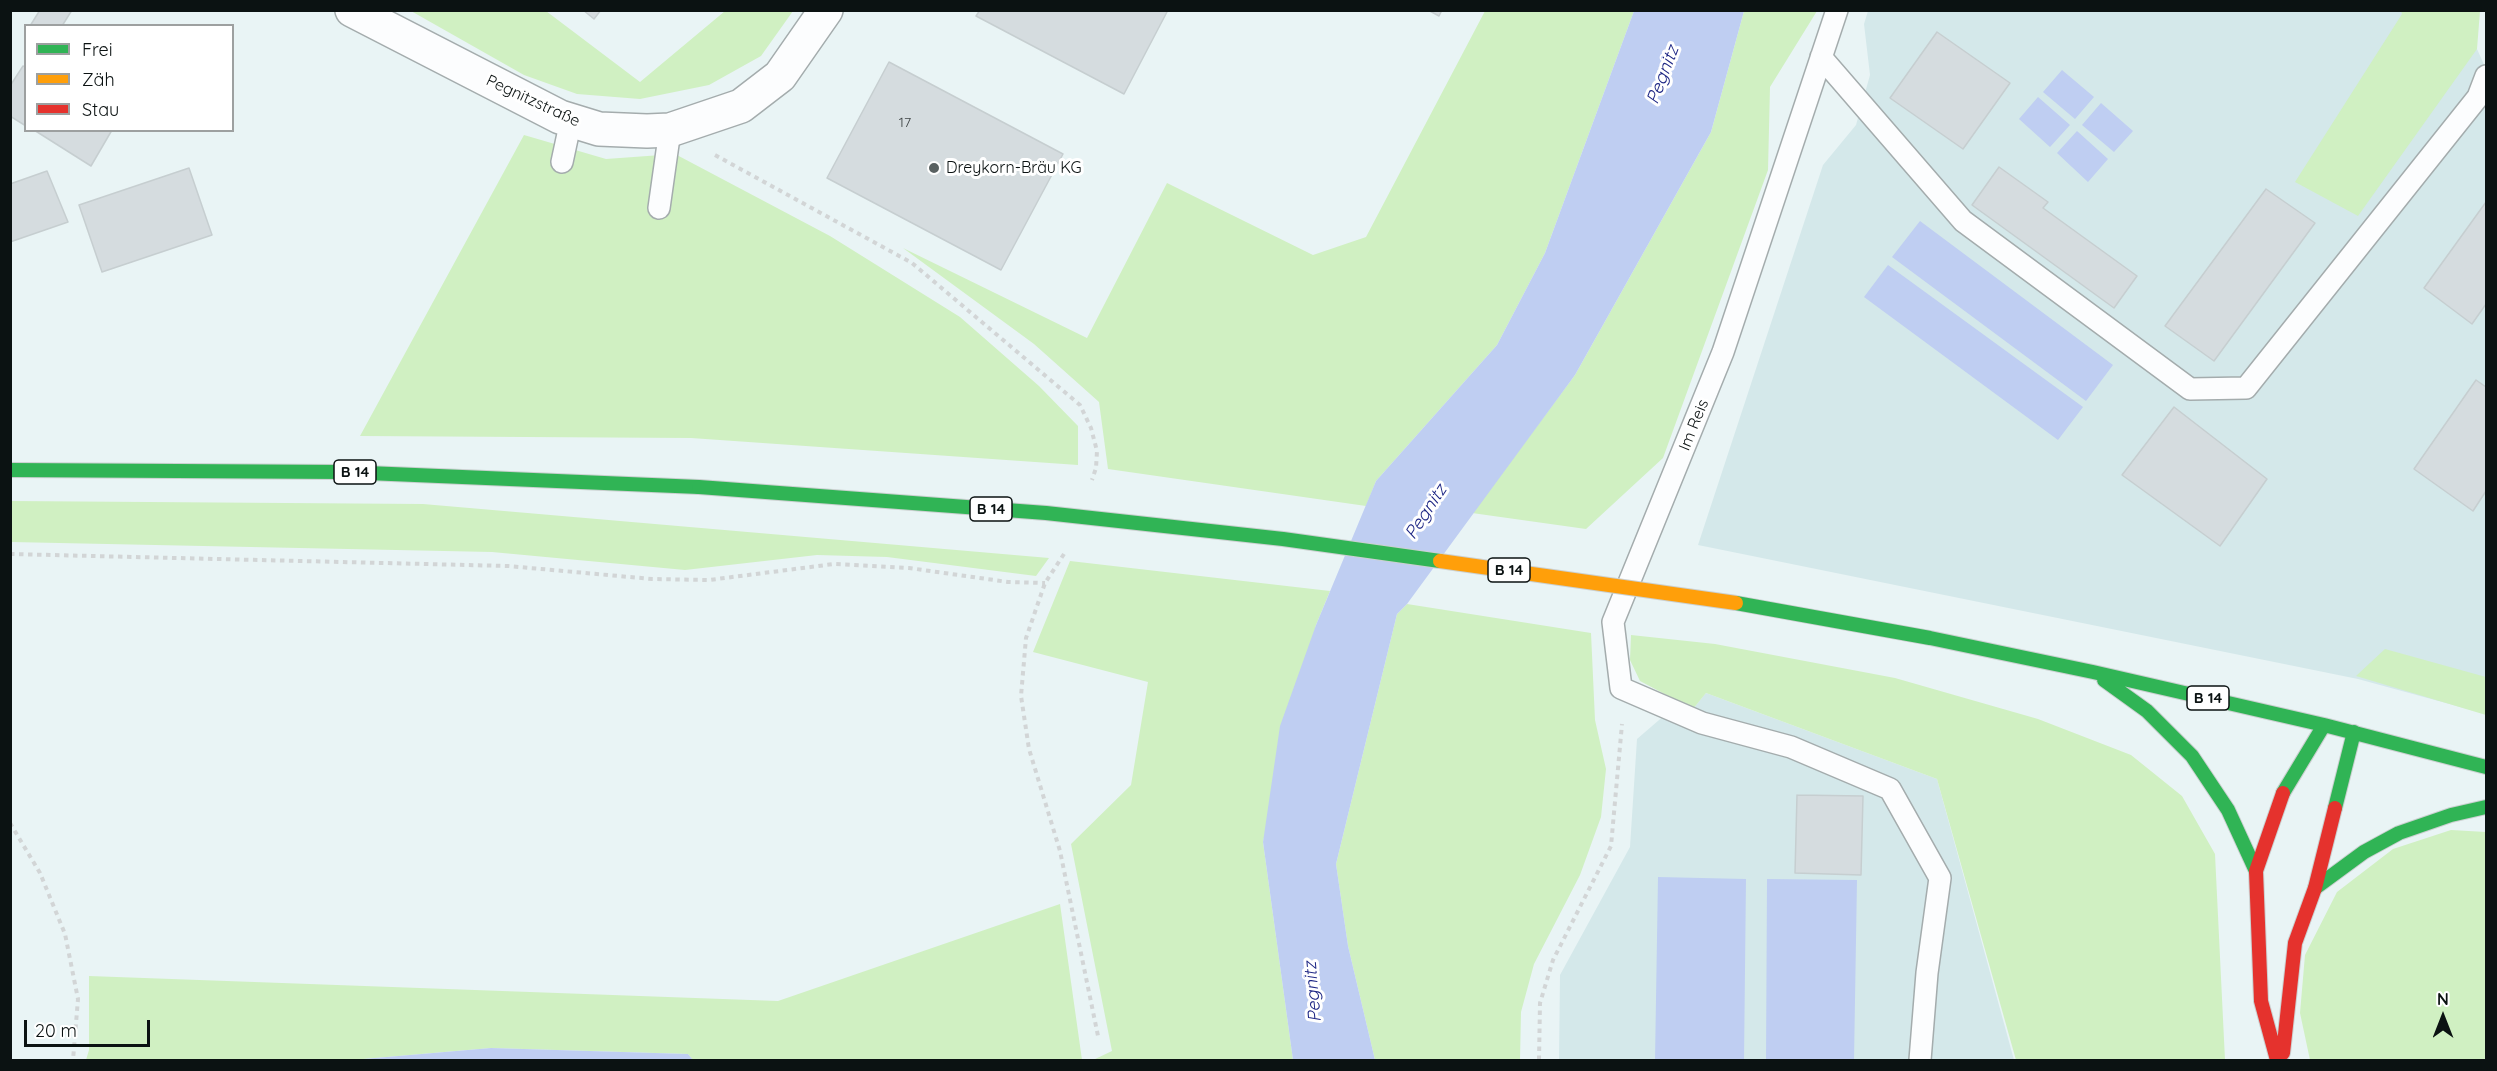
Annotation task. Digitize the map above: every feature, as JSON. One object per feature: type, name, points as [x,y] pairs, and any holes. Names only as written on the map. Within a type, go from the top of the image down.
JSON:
[{"type":"main road","name":"B 14","points":[[10,470],[344,472],[699,487],[1034,512],[1259,537],[1736,603],[1930,638],[2093,672],[2324,725],[2487,767]]},
{"type":"main road","points":[[2093,672],[2146,711],[2192,756],[2228,810],[2256,871]]},
{"type":"main road","points":[[2277,1060],[2261,1001],[2256,871],[2280,798],[2324,725]]},
{"type":"main road","points":[[2282,1060],[2295,943],[2315,888],[2354,732]]},
{"type":"main road","points":[[2315,888],[2364,852],[2399,833],[2451,815],[2487,807]]},
{"type":"street","name":"Pegnitzstraße","points":[[352,10],[572,120],[599,129],[670,130],[741,106],[780,76],[826,10]]},
{"type":"lane","name":"Im Reis","points":[[1621,688],[1613,622],[1723,352],[1837,10]]},
{"type":"lane","points":[[1821,57],[1963,221],[2190,389],[2246,388],[2478,97],[2487,76]]},
{"type":"lane","points":[[562,162],[572,120]]},
{"type":"lane","points":[[659,208],[670,130]]},
{"type":"lane","points":[[1621,688],[1702,723],[1791,747],[1890,789],[1940,878],[1927,973],[1920,1060]]},
{"type":"path","points":[[670,130],[912,263],[1080,405],[1091,428],[1097,451],[1096,468],[1089,489]]},
{"type":"path","points":[[1065,550],[1045,583],[1026,638],[1021,696],[1029,749],[1060,851],[1098,1036]]},
{"type":"path","points":[[10,554],[508,566],[663,579],[709,580],[834,564],[909,568],[1008,582],[1045,583]]},
{"type":"path","points":[[1539,1060],[1540,1003],[1553,960],[1611,846],[1623,706],[1621,688]]},
{"type":"path","points":[[10,824],[40,873],[65,934],[78,999],[73,1060]]},
{"type":"shaded area","points":[[1868,11],[2446,11],[2477,49],[2486,69],[2486,714],[2358,679],[1698,545],[1823,165],[1856,125],[1870,75],[1864,24]]},
{"type":"shaded area","points":[[1706,693],[1937,779],[2014,1060],[1559,1060],[1560,975],[1630,847],[1637,739],[1666,714],[1683,721]]},
{"type":"green space","points":[[411,11],[546,11],[640,82],[725,11],[793,11],[761,56],[709,85],[640,99],[577,94],[524,75]]},
{"type":"green space","points":[[1485,11],[1634,11],[1545,253],[1497,345],[1376,481],[1366,506],[1108,469],[1099,402],[1034,344],[903,248],[1087,338],[1167,183],[1313,255],[1366,237]]},
{"type":"green space","points":[[1744,11],[1817,11],[1770,87],[1768,170],[1663,458],[1586,529],[1472,513],[1575,375],[1711,132]]},
{"type":"green space","points":[[2401,11],[2480,11],[2477,49],[2358,216],[2295,182],[2402,14]]},
{"type":"green space","points":[[524,135],[606,159],[675,154],[830,236],[960,317],[1039,386],[1078,426],[1078,465],[691,438],[360,436]]},
{"type":"green space","points":[[11,501],[423,504],[1049,558],[1036,576],[887,557],[817,555],[685,570],[492,552],[11,542]]},
{"type":"green space","points":[[1070,561],[1330,591],[1316,625],[1263,842],[1293,1060],[1093,1060],[1112,1051],[1071,844],[1131,785],[1148,682],[1033,652]]},
{"type":"green space","points":[[1407,604],[1591,633],[1595,720],[1606,769],[1601,817],[1580,875],[1534,964],[1521,1012],[1520,1060],[1375,1060],[1348,946],[1336,864],[1397,614]]},
{"type":"green space","points":[[1631,635],[1715,644],[1895,678],[2038,719],[2131,755],[2182,796],[2215,854],[2225,1060],[2016,1060],[1937,779],[1706,693],[1693,709],[1640,681],[1630,660]]},
{"type":"green space","points":[[2385,649],[2486,677],[2486,715],[2356,676]]},
{"type":"green space","points":[[2451,830],[2486,832],[2486,1060],[2310,1060],[2300,1013],[2305,955],[2337,892],[2393,849]]},
{"type":"green space","points":[[1060,904],[1082,1060],[693,1060],[688,1054],[491,1048],[352,1060],[86,1060],[89,1050],[89,976],[778,1001]]},
{"type":"water","name":"Pegnitz","points":[[1634,11],[1744,11],[1711,132],[1575,375],[1407,604],[1397,614],[1336,864],[1348,946],[1375,1060],[1293,1060],[1263,842],[1280,726],[1316,625],[1376,481],[1497,345],[1545,253]]},
{"type":"water","points":[[2062,70],[2094,97],[2075,119],[2043,92]]},
{"type":"water","points":[[2038,97],[2070,125],[2050,147],[2019,119]]},
{"type":"water","points":[[2101,103],[2133,131],[2114,152],[2082,125]]},
{"type":"water","points":[[2077,131],[2108,159],[2088,182],[2057,153]]},
{"type":"water","points":[[1920,221],[2113,365],[2086,401],[1892,257]]},
{"type":"water","points":[[1888,265],[2083,407],[2058,440],[1864,297]]},
{"type":"water","points":[[1658,877],[1746,879],[1744,1060],[1655,1060]]},
{"type":"water","points":[[1767,879],[1857,880],[1854,1060],[1766,1060]]},
{"type":"water","points":[[491,1048],[688,1054],[693,1060],[352,1060]]},
{"type":"building","points":[[40,10],[72,10],[63,24],[31,24]]},
{"type":"building","points":[[583,10],[601,10],[594,19]]},
{"type":"building","points":[[980,10],[1168,10],[1124,94],[976,16]]},
{"type":"building","points":[[1428,10],[1442,10],[1439,16]]},
{"type":"building","points":[[1937,32],[2010,83],[1963,149],[1890,98]]},
{"type":"building","points":[[889,62],[1063,154],[1001,270],[827,178]]},
{"type":"building","points":[[24,66],[24,125],[10,116],[10,86]]},
{"type":"building","points":[[37,132],[111,132],[91,166]]},
{"type":"building","points":[[1999,167],[2048,202],[2043,208],[2137,276],[2114,308],[1972,205]]},
{"type":"building","points":[[189,168],[212,235],[102,272],[79,205]]},
{"type":"building","points":[[47,171],[68,222],[10,242],[10,184]]},
{"type":"building","points":[[2266,189],[2315,223],[2214,361],[2165,326]]},
{"type":"building","points":[[2486,202],[2486,304],[2472,324],[2424,288]]},
{"type":"building","points":[[2476,380],[2486,387],[2486,491],[2473,511],[2414,469]]},
{"type":"building","points":[[2174,407],[2267,479],[2220,546],[2122,475]]},
{"type":"building","points":[[1797,795],[1863,796],[1861,875],[1795,873]]},
{"type":"traffic: fast","points":[[10,470],[344,472],[699,487]]},
{"type":"traffic: fast","points":[[699,487],[1046,513],[1283,539],[1440,561]]},
{"type":"traffic: fast","points":[[1736,603],[1930,638],[2093,672],[2324,725],[2486,767]]},
{"type":"traffic: fast","points":[[2104,680],[2147,711],[2192,756],[2228,810],[2256,871]]},
{"type":"traffic: fast","points":[[2283,793],[2324,725]]},
{"type":"traffic: fast","points":[[2335,808],[2354,732]]},
{"type":"traffic: fast","points":[[2315,888],[2364,852],[2399,833],[2451,815],[2486,807]]},
{"type":"traffic: jam","points":[[2277,1060],[2261,1001],[2256,871],[2283,793]]},
{"type":"traffic: jam","points":[[2283,1053],[2295,943],[2315,888],[2335,808]]},
{"type":"traffic: slow","points":[[1440,561],[1736,603]]},
{"type":"place","name":"Dreykorn-Bräu KG","points":[[934,168]]}]
